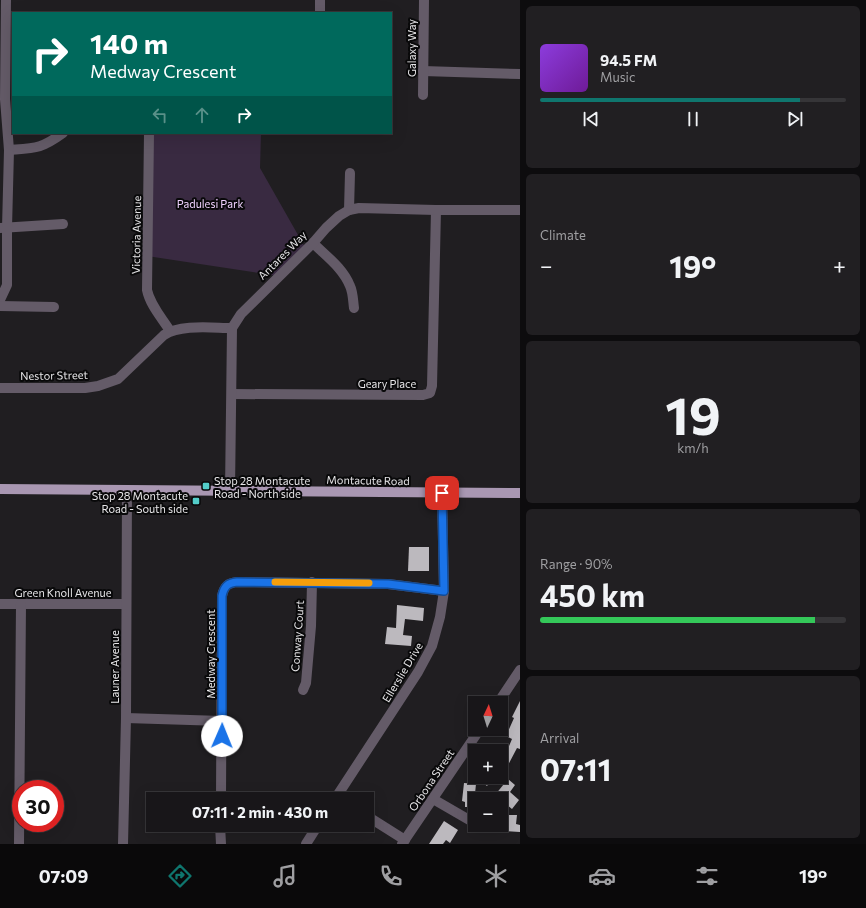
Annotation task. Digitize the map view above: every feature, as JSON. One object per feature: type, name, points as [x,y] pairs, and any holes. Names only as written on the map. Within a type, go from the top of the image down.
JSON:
[{"type":"main road","name":"Montacute Road","points":[[0,489],[520,494]]},
{"type":"street","points":[[0,300],[7,285],[3,228],[9,150],[2,99],[6,0]]},
{"type":"street","points":[[320,0],[320,12]]},
{"type":"street","name":"Galaxy Way","points":[[423,95],[424,0]]},
{"type":"street","points":[[423,71],[520,74]]},
{"type":"street","points":[[9,150],[40,147],[49,143],[62,134]]},
{"type":"street","name":"Victoria Avenue","points":[[149,134],[147,290],[148,297],[170,331]]},
{"type":"street","points":[[350,173],[350,210]]},
{"type":"street","name":"Antares Way","points":[[232,328],[241,314],[334,220],[350,210],[359,208],[520,210]]},
{"type":"street","name":"Geary Place","points":[[232,394],[424,395],[430,393],[432,386],[436,210]]},
{"type":"street","points":[[3,228],[63,224]]},
{"type":"street","points":[[312,243],[340,269],[346,277],[351,287],[354,308]]},
{"type":"street","points":[[0,306],[54,307]]},
{"type":"street","points":[[170,331],[184,328],[232,328],[230,491]]},
{"type":"street","name":"Nestor Street","points":[[0,388],[85,388],[113,382],[123,375],[170,331]]},
{"type":"street","name":"Launer Avenue","points":[[124,844],[127,491]]},
{"type":"street","name":"Ellerslie Drive","points":[[341,792],[426,658],[436,635],[444,591],[442,493]]},
{"type":"street","name":"Medway Crescent","points":[[221,792],[222,596],[226,585],[237,582],[388,584],[444,591]]},
{"type":"street","name":"Conway Court","points":[[303,690],[306,683],[311,626],[312,582]]},
{"type":"street","name":"Green Knoll Avenue","points":[[0,604],[126,604]]},
{"type":"street","points":[[19,844],[21,604]]},
{"type":"street","points":[[503,696],[520,670]]},
{"type":"street","points":[[126,718],[222,721]]},
{"type":"street","name":"Orbona Street","points":[[404,842],[475,736]]},
{"type":"street","points":[[433,799],[468,819]]},
{"type":"street","points":[[374,821],[404,842]]},
{"type":"street","points":[[220,832],[221,844]]},
{"type":"street","points":[[306,844],[314,832]]},
{"type":"green space","name":"Padulesi Park","points":[[149,134],[261,134],[260,168],[306,249],[279,276],[147,256]]},
{"type":"building","points":[[409,547],[429,547],[429,571],[408,571]]},
{"type":"building","points":[[397,605],[424,608],[423,621],[405,619],[403,635],[412,636],[411,646],[385,644],[387,627],[396,628]]},
{"type":"building","points":[[520,701],[520,749],[517,748],[508,765],[508,749],[512,739],[506,736],[508,736],[508,732],[514,718],[512,717]]},
{"type":"building","points":[[508,779],[515,785],[510,792],[519,800],[512,809],[508,806],[508,792],[497,792],[504,784],[508,784]]},
{"type":"building","points":[[464,783],[476,784],[475,792],[468,792],[468,807],[465,807],[465,802],[462,801]]},
{"type":"building","points":[[508,815],[517,815],[516,824],[520,825],[520,832],[508,831]]},
{"type":"building","points":[[444,821],[458,830],[450,843],[446,840],[443,844],[429,844]]},
{"type":"slow traffic","points":[[275,582],[369,583]]},
{"type":"place","name":"Stop 28 Montacute Road - North side","points":[[206,486]]},
{"type":"place","name":"Stop 28 Montacute Road - South side","points":[[196,501]]},
{"type":"route","points":[[222,736],[222,596],[226,585],[237,582],[388,584],[444,591],[442,493]]}]
